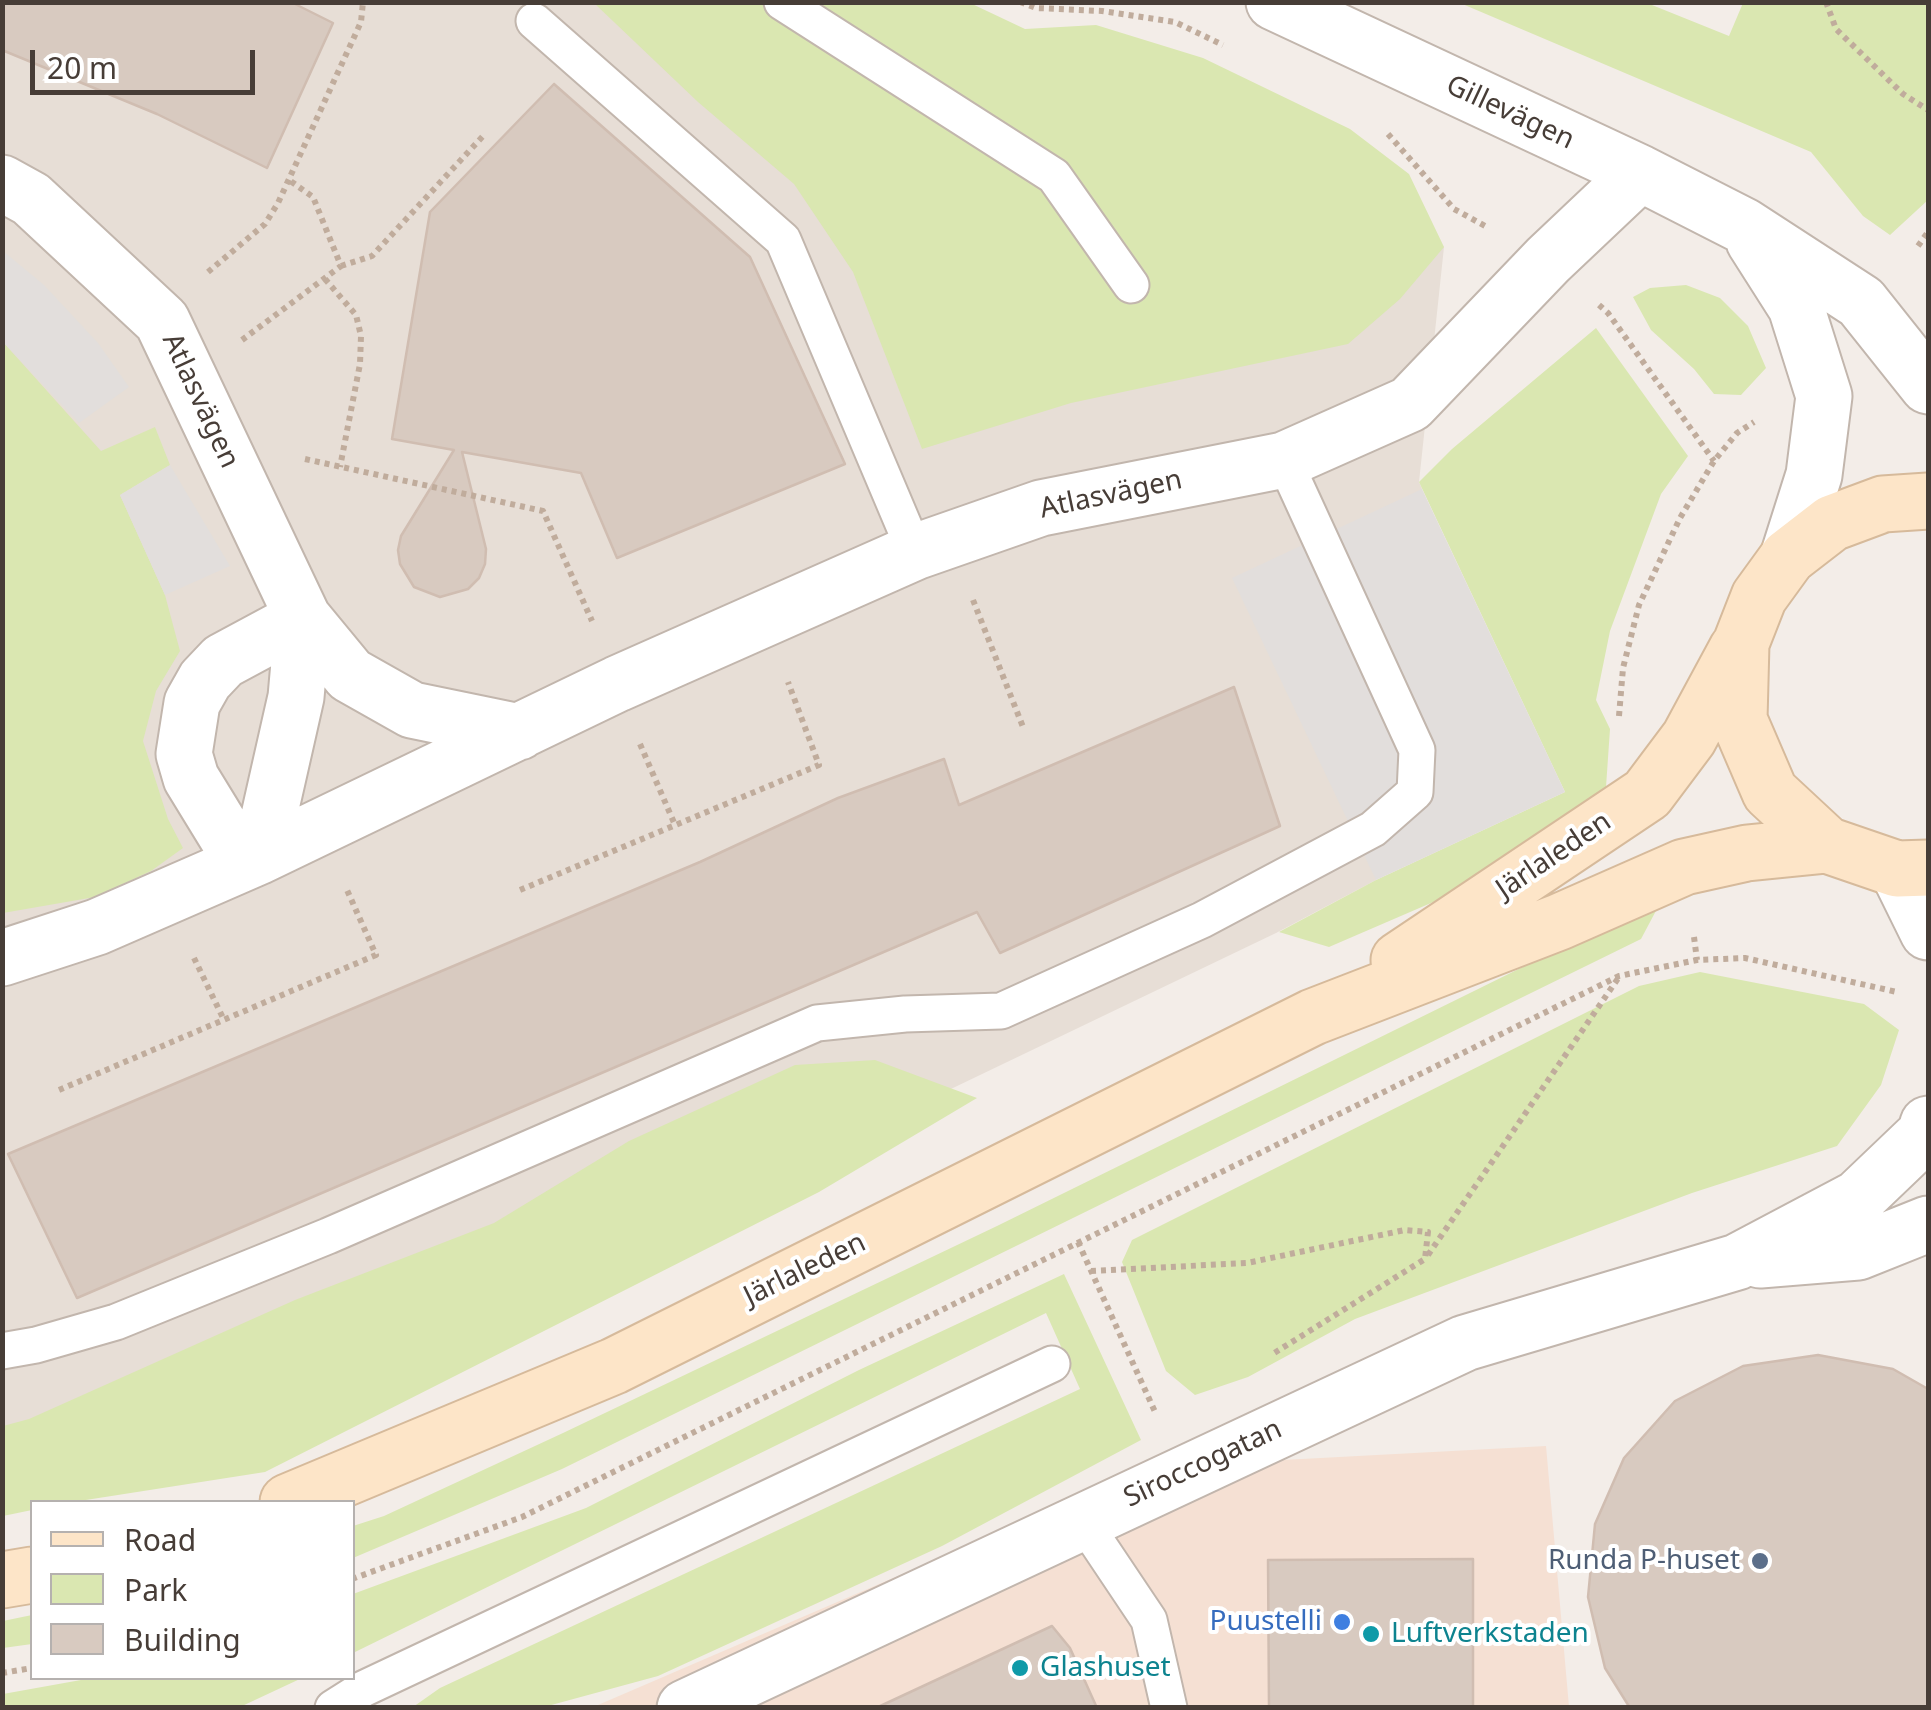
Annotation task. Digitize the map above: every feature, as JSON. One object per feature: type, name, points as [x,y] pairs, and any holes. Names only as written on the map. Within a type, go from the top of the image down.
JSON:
[{"type":"main road","points":[[1913,869],[1827,846],[1770,792],[1739,720],[1741,643],[1759,597],[1788,556],[1832,523],[1883,504],[1928,501]]},
{"type":"main road","name":"Järlaleden","points":[[1313,1017],[1647,794],[1689,738],[1741,643]]},
{"type":"main road","name":"Järlaleden","points":[[293,1500],[614,1366],[1313,1017],[1559,922],[1684,867],[1747,853],[1827,846]]},
{"type":"main road","points":[[2,1580],[30,1575]]},
{"type":"street","name":"Gillevägen","points":[[1274,2],[1640,173],[1744,226],[1861,302],[1928,386]]},
{"type":"street","name":"Atlasvägen","points":[[2,958],[98,927],[252,860],[617,684],[915,552],[1041,508],[1284,460],[1410,404],[1548,260],[1640,173]]},
{"type":"street","name":"Atlasvägen","points":[[2,182],[31,198],[162,321],[303,618],[350,676],[412,710],[518,732]]},
{"type":"street","points":[[1744,226],[1796,307],[1824,396],[1814,475],[1788,556]]},
{"type":"street","points":[[252,860],[296,697],[303,618]]},
{"type":"street","points":[[252,860],[192,778],[184,754],[192,703],[204,680],[223,661],[303,618]]},
{"type":"street","points":[[1913,869],[1928,932]]},
{"type":"street","name":"Siroccogatan","points":[[685,1708],[1465,1343],[1737,1262],[1858,1198],[1927,1132]]},
{"type":"street","name":"Siroccogatan","points":[[1737,1262],[1858,1252],[1928,1224]]},
{"type":"lane","points":[[782,2],[1054,176],[1132,285]]},
{"type":"lane","points":[[534,22],[783,240],[915,552]]},
{"type":"lane","points":[[2,1351],[68,1336],[151,1308],[328,1236],[818,1023],[904,1014],[1001,1011],[1202,920],[1373,828],[1415,792],[1416,750],[1284,460]]},
{"type":"lane","points":[[334,1708],[363,1688],[1052,1364]]},
{"type":"lane","points":[[1082,1520],[1149,1620],[1170,1708]]},
{"type":"path","points":[[197,280],[265,224],[361,22],[362,2]]},
{"type":"path","points":[[1020,2],[1036,8],[1102,11],[1175,22],[1226,47]]},
{"type":"path","points":[[1826,2],[1836,29],[1903,94],[1928,110]]},
{"type":"path","points":[[1373,125],[1389,134],[1454,209],[1548,260],[1608,313],[1714,461]]},
{"type":"path","points":[[241,341],[341,266],[372,256],[484,135]]},
{"type":"path","points":[[289,180],[313,197],[341,266]]},
{"type":"path","points":[[1918,246],[1928,232]]},
{"type":"path","points":[[325,278],[356,315],[361,336],[360,364],[340,467]]},
{"type":"path","points":[[305,459],[544,511],[592,621]]},
{"type":"path","points":[[972,599],[1023,727]]},
{"type":"path","points":[[520,890],[819,765],[785,676]]},
{"type":"path","points":[[637,738],[675,825]]},
{"type":"path","points":[[59,1090],[376,956],[346,888]]},
{"type":"path","points":[[193,956],[224,1020]]},
{"type":"path","points":[[355,1578],[522,1517],[1620,976],[1697,960],[1744,958],[1890,992],[1909,990]]},
{"type":"path","points":[[1262,1361],[1425,1258],[1620,976]]},
{"type":"path","points":[[1091,1271],[1246,1263],[1404,1230],[1428,1232],[1425,1258]]},
{"type":"path","points":[[1078,1242],[1162,1426]]},
{"type":"path","points":[[2,1673],[30,1668]]},
{"type":"shaded area","points":[[3,3],[958,3],[1444,247],[1419,482],[1422,489],[1376,880],[1276,933],[780,1171],[3,1511]]},
{"type":"shaded area","points":[[3,251],[44,285],[98,343],[129,387],[79,423],[3,342]]},
{"type":"shaded area","points":[[170,465],[230,566],[165,595],[120,495]]},
{"type":"shaded area","points":[[1422,489],[1565,792],[1376,880],[1232,578]]},
{"type":"shaded area","points":[[1546,1446],[1569,1707],[591,1708],[1151,1467]]},
{"type":"green space","points":[[594,3],[970,3],[1025,29],[1096,25],[1203,58],[1350,129],[1409,174],[1444,247],[1400,299],[1348,344],[1071,403],[922,449],[853,272],[794,184],[698,102]]},
{"type":"green space","points":[[1460,3],[1647,3],[1729,36],[1743,3],[1928,3],[1928,200],[1890,235],[1863,216],[1811,152]]},
{"type":"green space","points":[[1686,285],[1720,298],[1748,326],[1766,368],[1741,395],[1714,394],[1694,369],[1651,330],[1633,297],[1650,288]]},
{"type":"green space","points":[[1596,328],[1688,456],[1661,494],[1610,631],[1596,700],[1610,729],[1606,787],[1572,829],[1482,881],[1329,947],[1279,932],[1376,880],[1565,792],[1419,482],[1452,449]]},
{"type":"green space","points":[[3,342],[101,451],[155,427],[170,465],[120,495],[165,595],[180,651],[156,691],[143,741],[168,819],[183,848],[151,871],[95,897],[3,913]]},
{"type":"green space","points":[[1658,907],[1641,939],[562,1469],[355,1557],[355,1525],[384,1516],[563,1433],[997,1226],[1539,959]]},
{"type":"green space","points":[[1700,972],[1864,1004],[1899,1030],[1881,1085],[1837,1146],[1692,1193],[1355,1319],[1248,1377],[1195,1395],[1166,1371],[1122,1262],[1132,1240],[1639,986]]},
{"type":"green space","points":[[875,1060],[977,1098],[819,1192],[265,1472],[86,1500],[30,1500],[30,1510],[3,1516],[3,1426],[29,1419],[295,1300],[494,1223],[629,1141],[795,1065]]},
{"type":"green space","points":[[1064,1274],[1141,1440],[942,1546],[658,1676],[544,1707],[413,1707],[440,1688],[1080,1389],[1046,1313],[355,1652],[355,1593],[586,1508],[859,1370]]},
{"type":"green space","points":[[30,1615],[30,1644],[3,1648],[3,1621]]},
{"type":"green space","points":[[81,1680],[298,1680],[240,1707],[3,1707],[3,1694]]},
{"type":"building","points":[[2,2],[291,2],[333,23],[267,168],[157,114],[2,50]]},
{"type":"building","points":[[554,84],[750,257],[845,464],[617,558],[581,473],[462,452],[486,549],[485,564],[468,589],[440,597],[414,587],[400,564],[398,550],[401,536],[454,450],[392,439],[430,212]]},
{"type":"building","points":[[1234,687],[1280,826],[1000,953],[977,912],[77,1298],[8,1154],[700,862],[838,798],[944,759],[959,805]]},
{"type":"building","name":"Runda P-huset","points":[[1818,1355],[1893,1369],[1928,1389],[1928,1708],[1630,1708],[1605,1668],[1588,1597],[1595,1524],[1624,1458],[1675,1401],[1743,1366]]},
{"type":"building","name":"Luftverkstaden","points":[[1473,1559],[1473,1708],[1269,1708],[1268,1560]]},
{"type":"building","name":"Glashuset","points":[[1052,1626],[1070,1648],[1097,1708],[876,1708]]},
{"type":"place","name":"Runda P-huset","points":[[1760,1561]]},
{"type":"place","name":"Puustelli","points":[[1342,1622]]},
{"type":"place","name":"Luftverkstaden","points":[[1371,1634]]},
{"type":"place","name":"Glashuset","points":[[1020,1668]]}]
